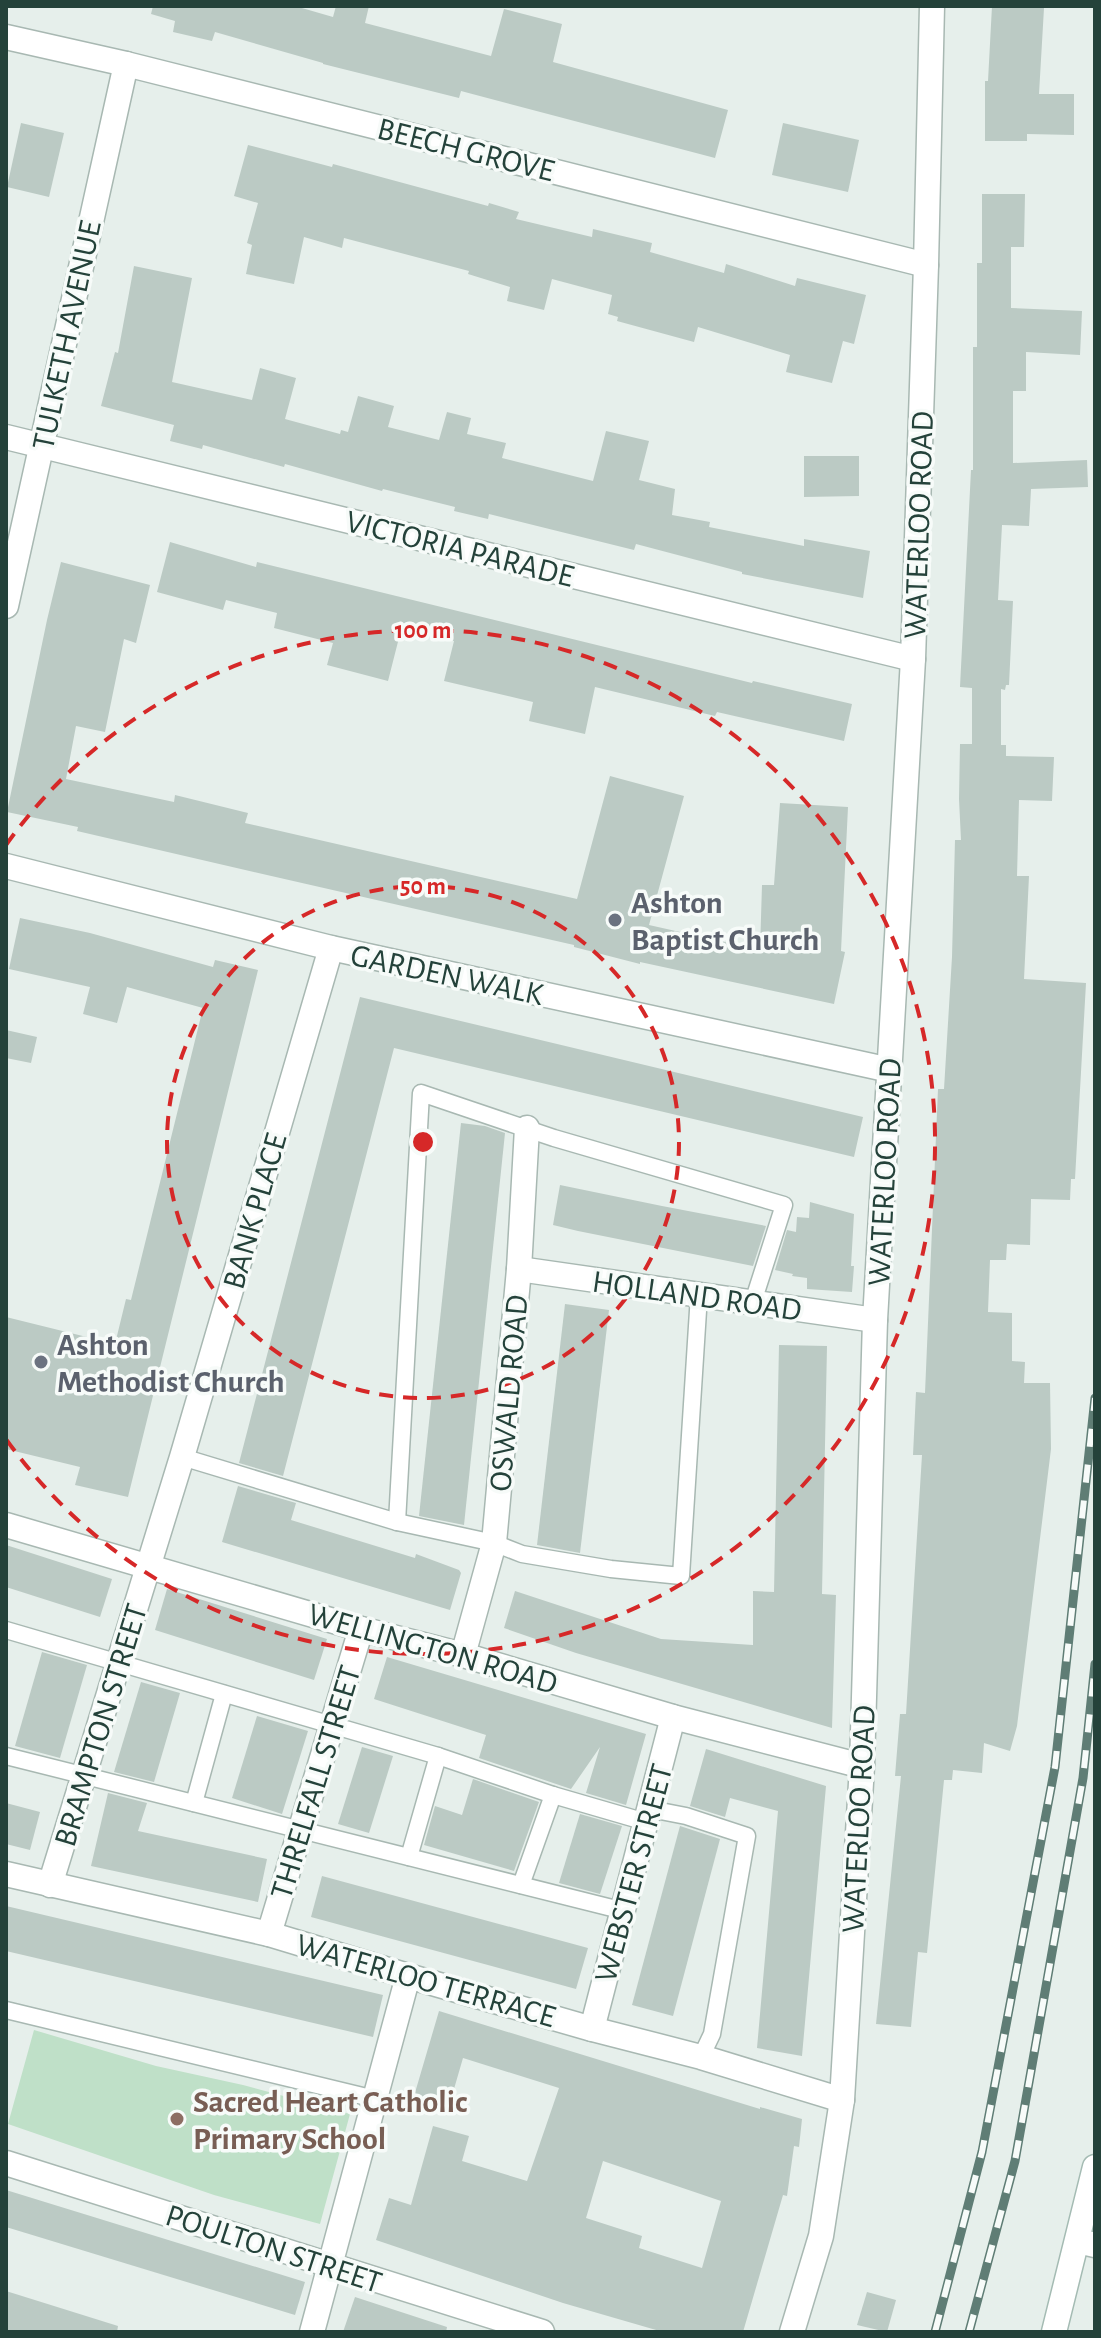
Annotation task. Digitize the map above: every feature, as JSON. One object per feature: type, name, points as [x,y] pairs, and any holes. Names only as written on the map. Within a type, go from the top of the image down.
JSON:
[{"type":"street","name":"WATERLOO ROAD","points":[[792,2332],[821,2236],[842,2100],[862,1766],[875,1320],[913,659],[932,6]]},
{"type":"street","name":"BEECH GROVE","points":[[6,37],[126,64],[926,265]]},
{"type":"street","name":"TULKETH AVENUE","points":[[6,606],[126,64]]},
{"type":"street","name":"VICTORIA PARADE","points":[[6,437],[913,659]]},
{"type":"street","name":"GARDEN WALK","points":[[6,866],[331,948],[890,1070]]},
{"type":"street","name":"BANK PLACE","points":[[149,1565],[331,948]]},
{"type":"street","name":"OSWALD ROAD","points":[[463,1655],[494,1543],[519,1269],[527,1128]]},
{"type":"street","name":"HOLLAND ROAD","points":[[519,1269],[875,1320]]},
{"type":"street","name":"WELLINGTON ROAD","points":[[6,1525],[673,1717],[862,1766]]},
{"type":"street","name":"BRAMPTON STREET","points":[[50,1885],[149,1565]]},
{"type":"street","name":"THRELFALL STREET","points":[[269,1934],[361,1629]]},
{"type":"street","name":"WEBSTER STREET","points":[[592,2029],[673,1717]]},
{"type":"street","name":"WATERLOO TERRACE","points":[[6,1874],[269,1934],[842,2100]]},
{"type":"street","points":[[312,2332],[408,1976]]},
{"type":"street","name":"POULTON STREET","points":[[6,2163],[542,2332]]},
{"type":"street","points":[[1054,2332],[1086,2243],[1095,2167]]},
{"type":"lane","points":[[397,1522],[421,1093],[554,1138],[784,1205],[753,1302]]},
{"type":"lane","points":[[182,1457],[397,1522],[494,1543],[522,1554],[611,1569],[681,1576],[699,1295]]},
{"type":"lane","points":[[7,1636],[119,1663],[438,1756],[553,1795],[648,1816],[686,1816],[747,1836],[712,2034],[701,2057]]},
{"type":"lane","points":[[194,1803],[224,1694]]},
{"type":"lane","points":[[6,1756],[624,1911]]},
{"type":"lane","points":[[409,1857],[438,1756]]},
{"type":"lane","points":[[521,1885],[553,1795]]},
{"type":"lane","points":[[6,2010],[375,2099]]},
{"type":"green space","name":"Sacred Heart Catholic Primary School","points":[[34,2030],[156,2066],[243,2085],[350,2114],[320,2224],[214,2195],[8,2124]]},
{"type":"building","points":[[153,6],[295,6],[333,17],[336,6],[369,6],[365,23],[491,56],[504,9],[562,24],[553,62],[728,110],[715,158],[461,91],[459,98],[323,64],[215,32],[212,41],[173,32],[175,21],[151,14]]},
{"type":"building","points":[[992,6],[1044,8],[1039,94],[1074,94],[1074,135],[1027,134],[1027,141],[985,141],[985,81],[988,81]]},
{"type":"building","points":[[21,123],[64,133],[49,197],[7,187]]},
{"type":"building","points":[[783,123],[859,140],[848,192],[772,175]]},
{"type":"building","points":[[248,145],[332,167],[333,164],[488,206],[489,203],[519,212],[516,219],[592,237],[593,229],[652,243],[650,252],[724,273],[726,264],[795,286],[797,278],[866,295],[854,344],[843,341],[832,383],[786,372],[790,355],[698,327],[694,342],[617,321],[618,317],[608,314],[612,295],[552,279],[544,310],[507,301],[510,287],[468,274],[469,271],[344,238],[342,248],[304,237],[294,284],[246,274],[252,245],[247,243],[258,203],[234,196]]},
{"type":"building","points":[[982,194],[1025,194],[1024,247],[1011,247],[1011,308],[1082,311],[1080,355],[1026,352],[1026,391],[1013,391],[1013,463],[1087,460],[1088,487],[1031,489],[1029,526],[1002,525],[998,600],[1013,601],[1009,685],[1005,690],[1001,689],[1001,745],[1006,745],[1006,756],[1054,757],[1052,801],[1019,800],[1017,876],[1029,876],[1024,979],[1086,983],[1075,1179],[1071,1179],[1070,1200],[1031,1199],[1030,1245],[1007,1244],[1006,1260],[990,1260],[988,1312],[1012,1313],[1012,1361],[1025,1362],[1024,1383],[1050,1383],[1051,1449],[1017,1726],[1010,1751],[984,1743],[982,1773],[953,1770],[952,1780],[944,1780],[927,1953],[918,1952],[911,2027],[876,2024],[901,1776],[895,1776],[900,1714],[906,1714],[922,1455],[913,1455],[916,1392],[925,1393],[938,1089],[944,1089],[955,840],[961,840],[960,744],[972,744],[972,688],[960,687],[973,470],[973,347],[977,347],[977,263],[982,263]]},
{"type":"building","points":[[134,266],[192,278],[172,382],[252,400],[260,368],[296,378],[285,419],[340,434],[341,430],[348,432],[358,396],[394,406],[388,427],[439,440],[447,412],[471,418],[467,434],[506,443],[502,458],[593,481],[606,431],[649,441],[639,480],[675,489],[672,515],[710,522],[709,527],[804,546],[804,539],[870,551],[863,598],[742,574],[636,544],[634,550],[489,514],[488,519],[454,511],[455,507],[285,464],[284,467],[203,445],[202,449],[170,441],[174,425],[101,406],[115,352],[118,353]]},
{"type":"building","points":[[804,456],[859,456],[859,496],[804,497]]},
{"type":"building","points":[[170,542],[256,567],[257,562],[752,683],[852,704],[844,741],[717,712],[715,716],[595,687],[585,734],[529,721],[533,702],[444,681],[454,641],[402,626],[388,681],[327,665],[333,643],[274,628],[277,613],[226,600],[223,610],[157,592]]},
{"type":"building","points":[[61,562],[150,585],[136,643],[124,639],[105,732],[76,726],[66,779],[174,802],[175,795],[248,813],[245,823],[577,899],[610,776],[684,796],[649,925],[760,950],[762,885],[774,885],[780,803],[848,807],[841,951],[845,952],[834,1004],[640,964],[574,945],[77,831],[78,827],[7,812]]},
{"type":"building","points":[[20,918],[90,933],[213,967],[215,960],[258,970],[128,1497],[75,1485],[80,1467],[6,1449],[6,1317],[115,1344],[126,1299],[131,1300],[203,1008],[127,987],[117,1023],[83,1014],[90,987],[9,969]]},
{"type":"building","points":[[360,997],[863,1117],[854,1157],[394,1048],[283,1476],[239,1463]]},
{"type":"building","points":[[6,1030],[37,1037],[31,1063],[6,1058]]},
{"type":"building","points":[[461,1123],[505,1133],[464,1525],[419,1516]]},
{"type":"building","points":[[560,1185],[766,1226],[753,1266],[553,1225]]},
{"type":"building","points":[[810,1202],[854,1214],[852,1292],[807,1289],[807,1278],[775,1270],[787,1230],[796,1232],[797,1217],[809,1218]]},
{"type":"building","points":[[565,1304],[609,1310],[580,1553],[537,1545]]},
{"type":"building","points":[[779,1345],[827,1346],[822,1594],[836,1595],[832,1728],[576,1653],[504,1628],[515,1591],[661,1639],[753,1645],[753,1591],[774,1592]]},
{"type":"building","points":[[238,1486],[296,1503],[291,1520],[415,1558],[416,1554],[459,1570],[461,1573],[450,1610],[222,1542]]},
{"type":"building","points":[[6,1545],[112,1579],[100,1617],[6,1587]]},
{"type":"building","points":[[167,1589],[327,1639],[314,1680],[155,1630]]},
{"type":"building","points":[[42,1652],[87,1665],[60,1758],[15,1746]]},
{"type":"building","points":[[387,1657],[646,1734],[626,1805],[586,1793],[600,1747],[571,1789],[479,1758],[486,1735],[374,1699]]},
{"type":"building","points":[[141,1682],[180,1693],[154,1782],[114,1772]]},
{"type":"building","points":[[257,1716],[308,1731],[282,1814],[232,1798]]},
{"type":"building","points":[[362,1747],[393,1756],[369,1833],[338,1824]]},
{"type":"building","points":[[706,1749],[826,1786],[802,2056],[757,2048],[778,1811],[730,1798],[725,1817],[690,1806]]},
{"type":"building","points":[[473,1779],[539,1802],[514,1871],[424,1845],[435,1806],[462,1815]]},
{"type":"building","points":[[108,1793],[147,1803],[138,1831],[267,1859],[258,1902],[91,1866]]},
{"type":"building","points":[[6,1803],[40,1812],[30,1850],[6,1844]]},
{"type":"building","points":[[580,1814],[622,1826],[600,1894],[559,1883]]},
{"type":"building","points":[[680,1826],[720,1839],[673,2016],[632,2005]]},
{"type":"building","points":[[322,1876],[588,1948],[576,1989],[311,1917]]},
{"type":"building","points":[[6,1906],[383,1995],[373,2037],[6,1951]]},
{"type":"building","points":[[439,2011],[802,2119],[799,2147],[794,2146],[787,2196],[783,2195],[743,2332],[663,2332],[563,2303],[376,2240],[389,2198],[411,2205],[433,2126],[469,2136],[462,2161],[527,2181],[559,2088],[463,2058],[447,2113],[412,2103]],"holes":[[[603,2161],[721,2201],[702,2268],[639,2248],[642,2236],[586,2218]]]},
{"type":"building","points":[[6,2190],[305,2282],[295,2315],[6,2227]]},
{"type":"building","points":[[6,2291],[118,2326],[117,2332],[6,2332]]},
{"type":"building","points":[[867,2292],[896,2300],[887,2332],[857,2325]]},
{"type":"building","points":[[355,2297],[447,2327],[446,2332],[343,2332]]},
{"type":"railway","points":[[935,2332],[982,2152],[1055,1767],[1095,1398]]},
{"type":"railway","points":[[969,2332],[1015,2161],[1083,1778],[1095,1664]]},
{"type":"place","name":"Ashton Baptist Church","points":[[615,920]]},
{"type":"place","name":"Ashton Methodist Church","points":[[41,1362]]},
{"type":"place","name":"Sacred Heart Catholic Primary School","points":[[177,2119]]}]
